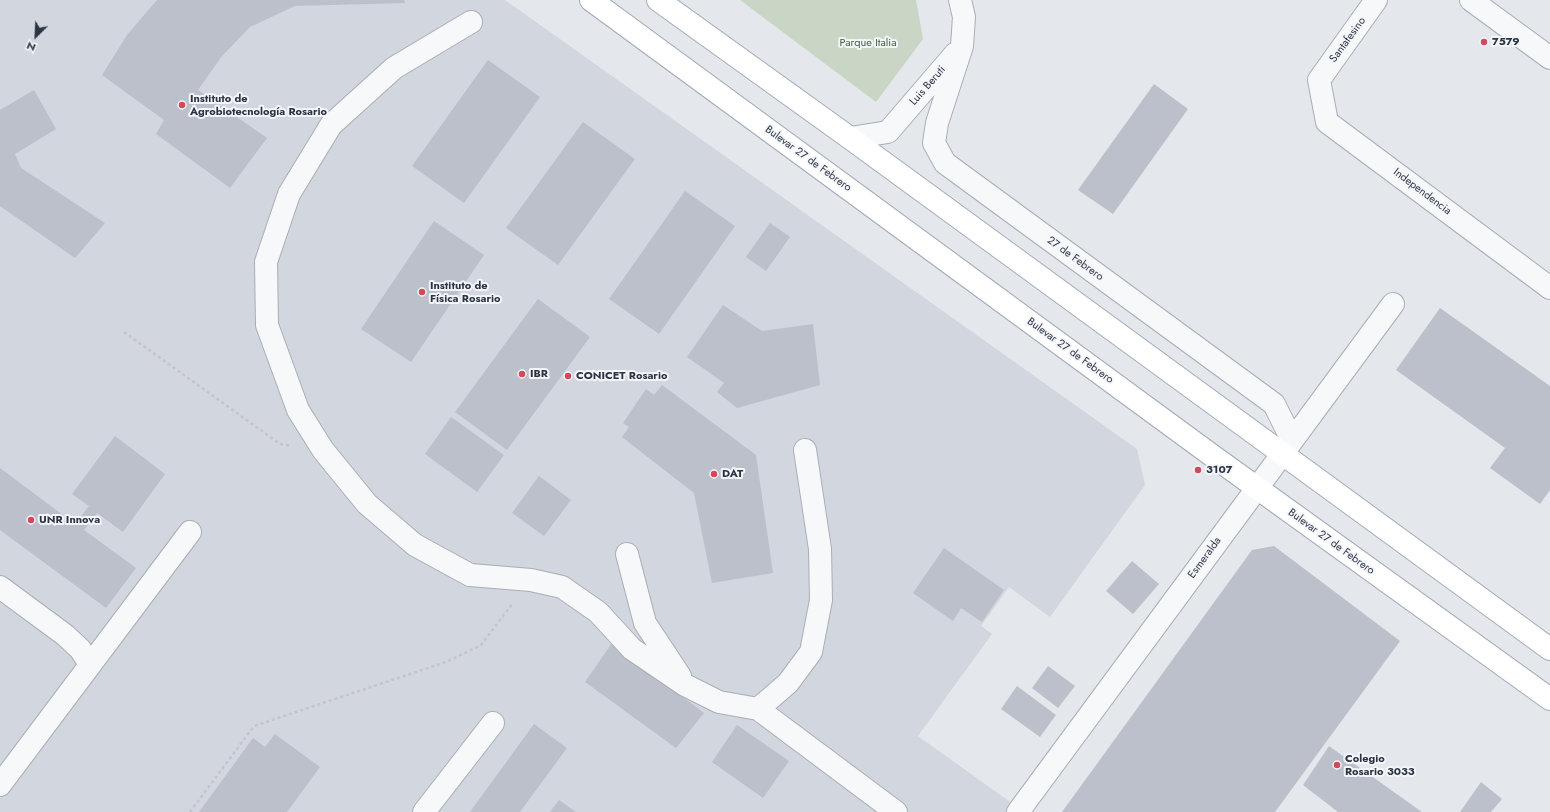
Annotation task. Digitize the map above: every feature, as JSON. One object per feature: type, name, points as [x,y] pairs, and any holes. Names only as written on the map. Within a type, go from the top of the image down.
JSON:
[{"type":"main road","name":"Bulevar 27 de Febrero","points":[[591,0],[1257,488],[1550,699]]},
{"type":"main road","points":[[658,0],[850,138],[1287,447],[1550,649]]},
{"type":"street","points":[[960,0],[964,17],[962,46]]},
{"type":"street","name":"Santafesino","points":[[1319,80],[1376,0]]},
{"type":"street","points":[[1471,0],[1550,58]]},
{"type":"street","points":[[471,22],[394,68],[331,125],[289,194],[266,262],[267,325],[298,410],[323,450],[367,504],[415,545],[470,575],[531,580],[562,587],[598,612],[632,649],[685,685],[719,702],[758,709],[896,812]]},
{"type":"street","name":"Luis Beruti","points":[[850,138],[888,132],[962,46]]},
{"type":"street","name":"27 de Febrero","points":[[962,46],[936,123],[934,143],[944,163],[1274,404],[1287,447]]},
{"type":"street","name":"Independencia","points":[[1319,80],[1327,122],[1550,288]]},
{"type":"street","name":"Esmeralda","points":[[1018,812],[1394,304]]},
{"type":"street","points":[[758,709],[788,683],[811,652],[821,600],[820,549],[804,450]]},
{"type":"street","points":[[0,785],[190,532]]},
{"type":"street","points":[[627,554],[645,623],[685,685]]},
{"type":"street","points":[[0,587],[65,635],[80,649],[90,664]]},
{"type":"street","points":[[424,812],[493,723]]},
{"type":"path","points":[[124,332],[280,444],[323,450]]},
{"type":"path","points":[[190,812],[254,726],[446,662],[481,645],[531,580]]},
{"type":"shaded area","name":"CONICET Rosario","points":[[0,0],[505,0],[1137,449],[1145,485],[1050,617],[1009,587],[981,626],[992,634],[918,736],[1020,809],[1018,812],[0,812]]},
{"type":"green space","name":"Parque Italia","points":[[740,0],[916,0],[923,39],[876,102]]},
{"type":"building","name":"Instituto de Agrobiotecnología Rosario","points":[[157,0],[404,0],[405,3],[295,6],[250,27],[222,56],[198,90],[267,138],[230,188],[156,134],[164,120],[102,75],[127,35]]},
{"type":"building","points":[[488,60],[540,97],[464,203],[412,166]]},
{"type":"building","points":[[1154,84],[1188,109],[1113,214],[1078,190]]},
{"type":"building","points":[[34,90],[56,129],[15,154],[21,168],[105,223],[75,258],[0,206],[0,110]]},
{"type":"building","points":[[583,122],[635,159],[558,265],[506,228]]},
{"type":"building","points":[[685,191],[735,226],[659,334],[609,299]]},
{"type":"building","name":"Instituto de Física Rosario","points":[[434,221],[484,255],[411,362],[361,329]]},
{"type":"building","points":[[770,223],[790,237],[766,271],[746,257]]},
{"type":"building","name":"IBR","points":[[538,299],[590,337],[507,450],[455,412]]},
{"type":"building","points":[[723,305],[762,331],[813,324],[820,385],[737,408],[717,392],[724,383],[687,357]]},
{"type":"building","points":[[1440,308],[1550,386],[1550,490],[1540,504],[1490,468],[1505,448],[1396,370]]},
{"type":"building","name":"DAT","points":[[662,385],[756,455],[773,573],[712,583],[694,493],[622,437],[629,427],[623,423],[646,389],[654,395]]},
{"type":"building","points":[[451,417],[504,455],[477,492],[425,454]]},
{"type":"building","points":[[115,436],[165,474],[123,532],[97,513],[84,530],[136,568],[106,608],[0,530],[0,468],[75,524],[89,506],[72,494]]},
{"type":"building","points":[[539,476],[571,500],[544,536],[512,513]]},
{"type":"building","points":[[1274,546],[1400,641],[1275,812],[1062,812],[1252,550]]},
{"type":"building","points":[[944,548],[1004,590],[982,622],[961,608],[953,621],[913,593]]},
{"type":"building","points":[[1132,561],[1159,584],[1133,614],[1106,591]]},
{"type":"building","points":[[612,643],[704,713],[676,748],[585,682]]},
{"type":"building","points":[[1048,666],[1075,686],[1058,708],[1032,688]]},
{"type":"building","points":[[1017,686],[1056,715],[1040,737],[1001,709]]},
{"type":"building","points":[[534,724],[567,748],[520,812],[470,812]]},
{"type":"building","points":[[737,725],[789,761],[763,798],[712,762]]},
{"type":"building","points":[[275,734],[320,767],[287,812],[199,812],[253,738],[265,747]]},
{"type":"building","name":"Colegio Rosario 3033","points":[[1329,746],[1422,812],[1338,812],[1303,785]]},
{"type":"building","points":[[1481,782],[1502,799],[1491,812],[1460,812]]},
{"type":"building","points":[[559,800],[576,812],[550,812]]},
{"type":"place","name":"7579","points":[[1484,42]]},
{"type":"place","name":"Instituto de Agrobiotecnología Rosario","points":[[182,105]]},
{"type":"place","name":"Instituto de Física Rosario","points":[[422,292]]},
{"type":"place","name":"IBR","points":[[522,374]]},
{"type":"place","name":"CONICET Rosario","points":[[568,376]]},
{"type":"place","name":"3107","points":[[1198,470]]},
{"type":"place","name":"DAT","points":[[714,474]]},
{"type":"place","name":"UNR Innova","points":[[31,520]]},
{"type":"place","name":"Colegio Rosario 3033","points":[[1337,765]]}]
